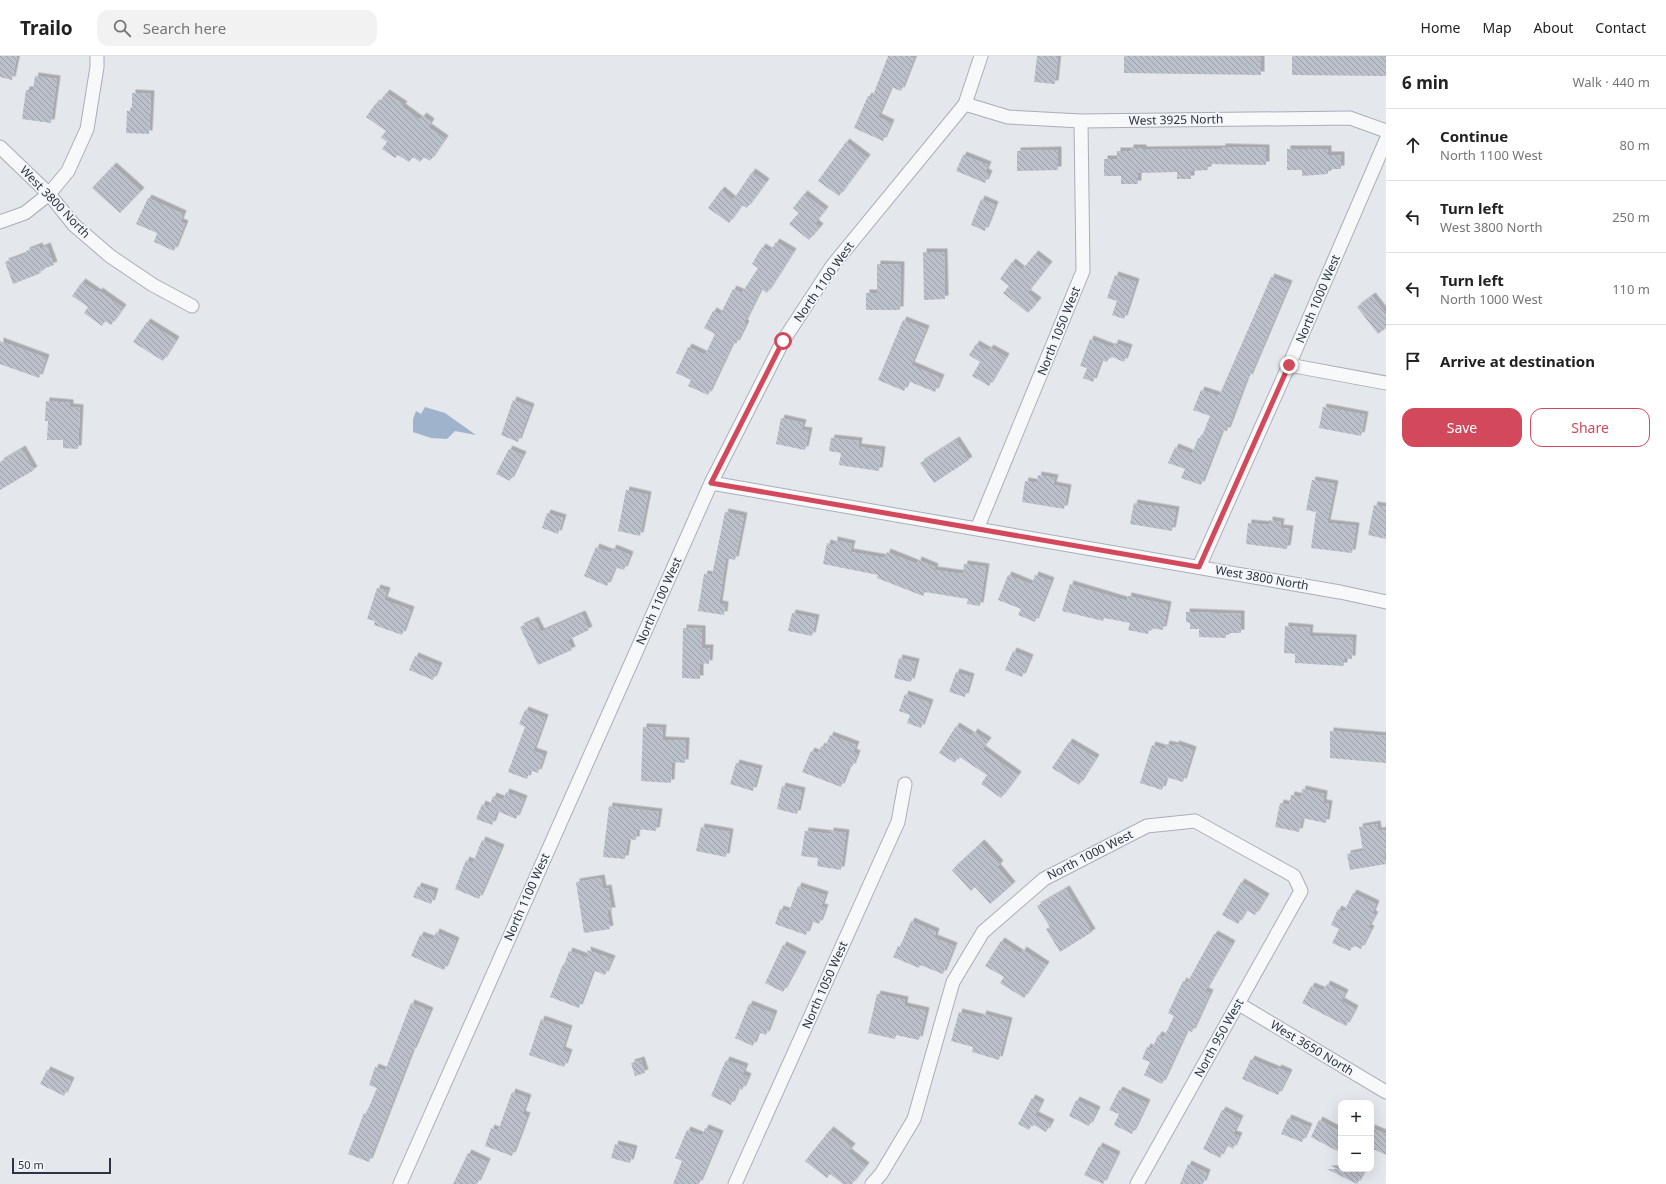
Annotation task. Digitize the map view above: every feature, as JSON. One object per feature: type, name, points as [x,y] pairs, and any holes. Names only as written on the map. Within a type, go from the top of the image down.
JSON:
[{"type":"street","points":[[0,222],[25,213],[49,194],[68,170],[87,129],[97,67],[97,56]]},
{"type":"street","name":"North 1100 West","points":[[400,1184],[711,483],[783,341],[832,266],[965,104],[982,56]]},
{"type":"street","name":"West 3925 North","points":[[965,104],[1008,117],[1081,121],[1350,118],[1386,131]]},
{"type":"street","name":"North 1050 West","points":[[977,529],[1083,271],[1081,121]]},
{"type":"street","name":"North 1000 West","points":[[1199,567],[1289,365],[1386,140]]},
{"type":"street","name":"West 3800 North","points":[[0,148],[49,194],[74,225],[110,256],[153,285],[192,306]]},
{"type":"street","points":[[1289,365],[1386,383]]},
{"type":"street","name":"West 3800 North","points":[[711,483],[1199,567],[1340,592],[1386,602]]},
{"type":"street","name":"North 1050 West","points":[[735,1184],[898,822],[905,784]]},
{"type":"street","name":"North 1000 West","points":[[872,1184],[881,1174],[914,1119],[953,982],[983,932],[1044,879],[1147,826],[1195,821],[1294,876],[1301,891]]},
{"type":"street","name":"North 950 West","points":[[1137,1184],[1301,891]]},
{"type":"street","name":"West 3650 North","points":[[1238,1004],[1386,1092]]},
{"type":"water","points":[[425,407],[445,413],[476,435],[455,431],[447,439],[431,438],[413,432],[413,419],[416,411],[421,414]]},
{"type":"building","points":[[0,56],[17,56],[12,80],[0,77]]},
{"type":"building","points":[[888,56],[908,56],[914,58],[901,91],[891,87],[878,117],[891,123],[883,141],[854,128],[868,96],[872,98]]},
{"type":"building","points":[[1037,56],[1058,56],[1055,84],[1034,82]]},
{"type":"building","points":[[1124,56],[1261,57],[1261,75],[1124,73]]},
{"type":"building","points":[[1292,56],[1386,57],[1386,76],[1292,75]]},
{"type":"building","points":[[35,76],[57,79],[51,123],[22,119],[26,90],[33,90]]},
{"type":"building","points":[[132,93],[151,94],[149,134],[126,133],[127,111],[132,111]]},
{"type":"building","points":[[386,93],[404,105],[402,107],[420,120],[423,116],[431,122],[428,127],[445,139],[430,161],[424,157],[420,162],[413,157],[409,162],[398,155],[395,158],[382,149],[387,142],[381,137],[386,131],[366,117],[376,103],[378,104]]},
{"type":"building","points":[[846,142],[867,158],[839,196],[818,181]]},
{"type":"building","points":[[1222,147],[1266,148],[1266,165],[1208,164],[1208,170],[1191,171],[1191,179],[1177,179],[1177,172],[1138,173],[1138,184],[1121,184],[1121,176],[1104,176],[1104,159],[1117,159],[1117,151],[1130,151],[1130,148],[1143,148],[1143,150],[1222,149]]},
{"type":"building","points":[[1287,149],[1328,149],[1328,155],[1341,155],[1341,169],[1328,169],[1328,174],[1302,176],[1302,170],[1287,170]]},
{"type":"building","points":[[1058,150],[1058,170],[1017,171],[1017,151]]},
{"type":"building","points":[[963,155],[988,165],[985,172],[989,174],[985,183],[956,171]]},
{"type":"building","points":[[113,166],[141,191],[120,213],[92,188]]},
{"type":"building","points":[[752,172],[766,182],[747,208],[742,205],[729,223],[708,208],[721,190],[733,200]]},
{"type":"building","points":[[804,194],[825,210],[815,223],[820,227],[809,240],[789,224],[799,213],[793,208]]},
{"type":"building","points":[[148,198],[183,214],[180,222],[185,224],[174,251],[154,242],[157,233],[136,224]]},
{"type":"building","points":[[981,199],[995,205],[985,231],[971,225]]},
{"type":"building","points":[[776,242],[793,252],[767,293],[761,289],[744,323],[746,324],[736,344],[733,342],[708,395],[688,386],[691,380],[676,373],[688,347],[705,355],[715,334],[704,328],[713,311],[720,315],[733,289],[742,293],[758,268],[752,264],[762,247],[770,252]]},
{"type":"building","points":[[39,246],[40,249],[47,246],[54,265],[40,270],[41,273],[13,284],[5,262],[27,254],[26,251]]},
{"type":"building","points":[[923,252],[944,252],[945,299],[924,300]]},
{"type":"building","points":[[1035,254],[1049,265],[1027,293],[1038,301],[1028,313],[1003,293],[1009,286],[1000,279],[1012,262],[1022,270]]},
{"type":"building","points":[[877,264],[901,265],[900,310],[866,310],[866,293],[877,293]]},
{"type":"building","points":[[1115,275],[1136,282],[1124,319],[1112,315],[1117,301],[1107,298]]},
{"type":"building","points":[[1271,277],[1289,284],[1249,378],[1247,377],[1227,431],[1222,430],[1201,485],[1181,478],[1185,469],[1168,463],[1175,447],[1192,454],[1198,438],[1201,439],[1210,416],[1193,410],[1201,390],[1219,396]]},
{"type":"building","points":[[82,282],[98,293],[99,291],[123,308],[111,325],[105,321],[102,326],[84,313],[88,307],[72,296]]},
{"type":"building","points":[[1372,296],[1386,314],[1386,328],[1378,334],[1357,307]]},
{"type":"building","points":[[903,320],[926,329],[911,365],[941,378],[935,392],[908,381],[904,391],[878,380]]},
{"type":"building","points":[[147,322],[176,340],[163,361],[133,342]]},
{"type":"building","points":[[1090,339],[1113,348],[1115,343],[1129,348],[1124,362],[1110,356],[1107,362],[1101,360],[1093,382],[1083,378],[1087,368],[1080,366]]},
{"type":"building","points":[[0,341],[46,358],[39,378],[0,364]]},
{"type":"building","points":[[976,344],[988,351],[990,348],[1006,357],[989,386],[972,376],[980,362],[969,355]]},
{"type":"building","points":[[513,400],[531,407],[518,442],[501,435]]},
{"type":"building","points":[[46,401],[70,403],[70,407],[80,408],[78,449],[63,448],[63,440],[47,440],[48,421],[45,421]]},
{"type":"building","points":[[1323,407],[1365,415],[1361,436],[1319,428]]},
{"type":"building","points":[[781,418],[803,423],[801,430],[809,431],[805,450],[776,444]]},
{"type":"building","points":[[831,438],[859,441],[858,447],[882,450],[879,471],[839,465],[841,453],[829,451]]},
{"type":"building","points":[[956,440],[969,460],[934,483],[920,463]]},
{"type":"building","points":[[22,449],[34,470],[0,490],[0,462]]},
{"type":"building","points":[[509,449],[523,455],[510,481],[496,474]]},
{"type":"building","points":[[1038,475],[1055,478],[1053,485],[1068,488],[1064,509],[1022,502],[1025,481],[1037,483]]},
{"type":"building","points":[[1312,480],[1335,484],[1327,523],[1356,526],[1352,553],[1311,548],[1316,512],[1306,510]]},
{"type":"building","points":[[626,490],[648,495],[640,536],[618,531]]},
{"type":"building","points":[[1134,503],[1176,510],[1172,531],[1130,524]]},
{"type":"building","points":[[1374,505],[1386,507],[1386,539],[1368,535]]},
{"type":"building","points":[[725,512],[744,516],[735,560],[726,558],[719,604],[725,605],[724,615],[698,611],[704,574],[712,575]]},
{"type":"building","points":[[547,513],[563,518],[558,534],[542,528]]},
{"type":"building","points":[[1269,520],[1281,522],[1280,528],[1290,529],[1287,549],[1246,544],[1248,523],[1269,525]]},
{"type":"building","points":[[834,540],[852,544],[850,552],[885,558],[887,552],[917,564],[918,560],[935,567],[934,570],[963,574],[964,564],[986,567],[980,606],[967,604],[968,599],[925,592],[923,596],[877,578],[878,575],[823,564],[827,543],[834,545]]},
{"type":"building","points":[[596,547],[611,553],[613,548],[630,555],[624,570],[615,567],[607,586],[584,576]]},
{"type":"building","points":[[1008,575],[1032,585],[1035,575],[1051,581],[1035,622],[1018,615],[1021,609],[998,600]]},
{"type":"building","points":[[1070,584],[1127,601],[1128,596],[1168,605],[1163,630],[1150,628],[1148,634],[1128,630],[1130,623],[1104,618],[1103,621],[1062,611]]},
{"type":"building","points":[[377,588],[387,591],[384,600],[411,610],[402,635],[374,625],[375,621],[367,619]]},
{"type":"building","points":[[1186,612],[1241,614],[1241,633],[1226,633],[1226,638],[1199,637],[1199,629],[1190,629],[1190,623],[1186,622]]},
{"type":"building","points":[[792,613],[816,618],[812,636],[788,631]]},
{"type":"building","points":[[582,614],[589,630],[568,640],[572,650],[538,665],[520,627],[535,620],[541,632]]},
{"type":"building","points":[[1285,626],[1310,628],[1309,636],[1353,638],[1352,659],[1344,659],[1344,666],[1295,663],[1295,654],[1284,653]]},
{"type":"building","points":[[683,628],[702,629],[702,648],[710,648],[709,664],[700,663],[700,679],[682,678]]},
{"type":"building","points":[[1013,651],[1030,658],[1022,677],[1005,670]]},
{"type":"building","points":[[415,656],[439,666],[433,680],[409,670]]},
{"type":"building","points":[[899,658],[916,662],[911,682],[894,678]]},
{"type":"building","points":[[956,672],[971,677],[965,697],[949,692]]},
{"type":"building","points":[[905,694],[930,703],[921,728],[907,723],[910,715],[899,711]]},
{"type":"building","points":[[525,710],[545,718],[533,751],[544,755],[538,773],[530,770],[527,779],[508,772],[525,727],[519,724]]},
{"type":"building","points":[[956,726],[972,736],[974,732],[988,741],[982,749],[1018,775],[1001,798],[981,784],[987,775],[958,756],[955,763],[939,753]]},
{"type":"building","points":[[643,727],[663,728],[662,740],[686,741],[685,763],[672,762],[671,783],[641,781]]},
{"type":"building","points":[[1330,731],[1386,736],[1386,763],[1330,758]]},
{"type":"building","points":[[830,735],[856,745],[853,752],[857,754],[852,767],[849,766],[841,787],[802,772],[811,751],[818,754],[821,746],[825,748]]},
{"type":"building","points":[[1069,742],[1096,758],[1079,785],[1052,768]]},
{"type":"building","points":[[1166,744],[1175,746],[1176,744],[1193,750],[1183,782],[1166,777],[1162,790],[1140,783],[1152,745],[1165,749]]},
{"type":"building","points":[[736,763],[759,769],[753,791],[730,784]]},
{"type":"building","points":[[782,786],[802,791],[797,814],[777,809]]},
{"type":"building","points":[[1302,789],[1324,794],[1323,803],[1329,804],[1326,823],[1302,818],[1299,832],[1275,827],[1280,803],[1289,805],[1291,795],[1301,797]]},
{"type":"building","points":[[506,792],[524,799],[516,819],[497,811],[492,825],[476,819],[482,804],[489,807],[493,796],[503,800]]},
{"type":"building","points":[[609,806],[659,812],[656,831],[637,829],[636,840],[628,839],[625,859],[603,857]]},
{"type":"building","points":[[1377,824],[1378,831],[1386,830],[1386,853],[1384,853],[1386,864],[1350,870],[1347,854],[1363,851],[1359,827]]},
{"type":"building","points":[[701,827],[730,832],[726,857],[696,851]]},
{"type":"building","points":[[805,831],[830,834],[830,831],[846,833],[841,870],[817,866],[818,858],[801,856]]},
{"type":"building","points":[[482,840],[501,848],[479,899],[455,889],[466,860],[473,863]]},
{"type":"building","points":[[981,843],[1000,864],[997,867],[1012,885],[990,904],[975,887],[971,891],[952,870]]},
{"type":"building","points":[[601,878],[603,889],[608,888],[612,911],[607,911],[610,929],[584,933],[576,882]]},
{"type":"building","points":[[1241,882],[1266,897],[1255,915],[1246,910],[1238,924],[1222,915]]},
{"type":"building","points":[[418,886],[435,892],[431,904],[413,897]]},
{"type":"building","points":[[798,886],[825,895],[821,907],[825,908],[819,924],[811,921],[806,935],[775,924],[780,909],[789,912]]},
{"type":"building","points":[[1066,889],[1092,932],[1060,952],[1046,929],[1050,927],[1037,906]]},
{"type":"building","points":[[1353,893],[1376,904],[1372,914],[1375,915],[1368,928],[1371,929],[1361,949],[1353,945],[1350,951],[1332,943],[1339,929],[1331,925],[1338,909],[1344,912]]},
{"type":"building","points":[[911,921],[936,932],[934,938],[954,946],[943,974],[920,965],[919,968],[893,957],[898,946],[900,947]]},
{"type":"building","points":[[436,932],[456,941],[444,970],[411,956],[420,935],[433,940]]},
{"type":"building","points":[[1214,934],[1232,944],[1205,991],[1210,993],[1192,1032],[1187,1030],[1162,1084],[1144,1075],[1150,1062],[1142,1059],[1147,1047],[1152,1049],[1158,1035],[1164,1037],[1174,1016],[1168,1013],[1183,981],[1187,983]]},
{"type":"building","points":[[1001,941],[1021,954],[1023,950],[1046,965],[1024,998],[1000,983],[1004,977],[985,966]]},
{"type":"building","points":[[783,945],[803,955],[783,992],[765,983]]},
{"type":"building","points":[[587,950],[612,959],[605,975],[593,970],[579,1008],[550,997],[569,951],[588,958]]},
{"type":"building","points":[[1327,984],[1345,993],[1341,1001],[1355,1009],[1346,1026],[1302,1003],[1311,986],[1323,991]]},
{"type":"building","points":[[877,994],[905,1000],[904,1006],[926,1011],[919,1040],[896,1035],[895,1039],[868,1033]]},
{"type":"building","points":[[411,1003],[430,1011],[412,1051],[369,1162],[348,1154],[364,1113],[366,1114],[377,1088],[369,1085],[375,1067],[385,1071]]},
{"type":"building","points":[[749,1004],[774,1014],[766,1035],[758,1032],[753,1046],[735,1038]]},
{"type":"building","points":[[959,1012],[982,1018],[983,1014],[1009,1021],[999,1060],[972,1052],[973,1047],[951,1041]]},
{"type":"building","points":[[541,1019],[569,1029],[562,1050],[569,1053],[564,1067],[529,1055]]},
{"type":"building","points":[[1251,1059],[1277,1070],[1278,1068],[1289,1073],[1278,1095],[1242,1079]]},
{"type":"building","points":[[641,1060],[645,1073],[635,1076],[631,1063]]},
{"type":"building","points":[[726,1060],[745,1067],[742,1074],[748,1077],[742,1090],[738,1088],[731,1105],[711,1096]]},
{"type":"building","points":[[47,1070],[71,1081],[64,1096],[40,1084]]},
{"type":"building","points":[[1119,1090],[1147,1103],[1132,1134],[1114,1125],[1119,1114],[1109,1110]]},
{"type":"building","points":[[512,1092],[528,1098],[522,1114],[527,1116],[512,1156],[485,1146],[491,1128],[498,1131]]},
{"type":"building","points":[[1032,1098],[1041,1103],[1035,1115],[1051,1123],[1046,1132],[1032,1124],[1029,1130],[1018,1124]]},
{"type":"building","points":[[1076,1100],[1097,1110],[1089,1126],[1069,1116]]},
{"type":"building","points":[[1222,1110],[1240,1119],[1233,1134],[1239,1136],[1233,1149],[1226,1145],[1220,1158],[1203,1149]]},
{"type":"building","points":[[1288,1118],[1309,1127],[1302,1142],[1281,1134]]},
{"type":"building","points":[[1319,1120],[1338,1130],[1338,1149],[1337,1151],[1311,1137]]},
{"type":"building","points":[[705,1128],[720,1134],[699,1184],[673,1184],[682,1161],[675,1158],[687,1130],[702,1136]]},
{"type":"building","points":[[1374,1129],[1386,1134],[1386,1155],[1374,1149]]},
{"type":"building","points":[[830,1130],[852,1147],[848,1152],[866,1166],[852,1184],[843,1184],[830,1174],[827,1178],[805,1161]]},
{"type":"building","points":[[615,1144],[634,1149],[630,1163],[611,1158]]},
{"type":"building","points":[[1099,1146],[1117,1155],[1103,1184],[1084,1175]]},
{"type":"building","points":[[468,1153],[487,1162],[477,1184],[453,1184]]},
{"type":"building","points":[[1188,1164],[1207,1173],[1203,1184],[1180,1184]]},
{"type":"building","points":[[1327,1169],[1338,1169],[1338,1172],[1363,1172],[1357,1184]]},
{"type":"route","points":[[783,341],[711,483],[1199,567],[1289,365]]}]
